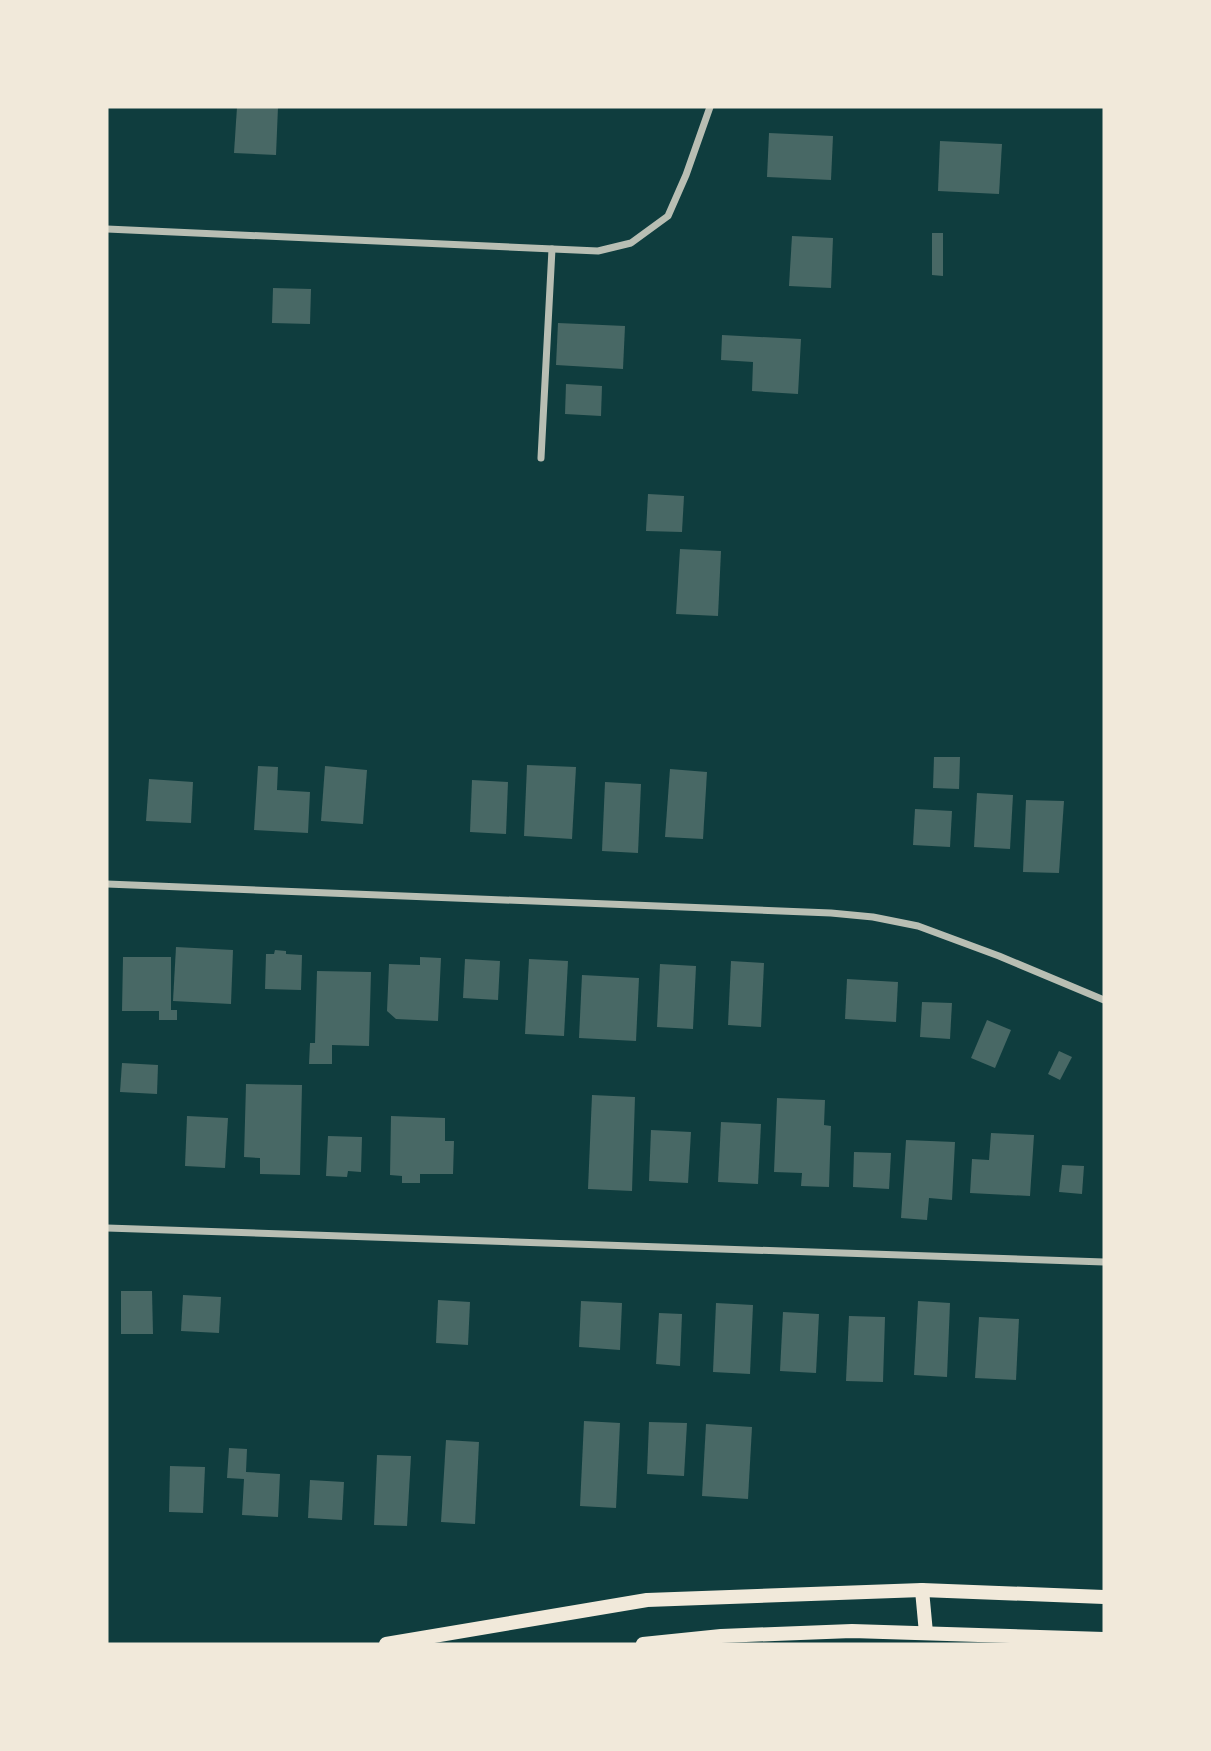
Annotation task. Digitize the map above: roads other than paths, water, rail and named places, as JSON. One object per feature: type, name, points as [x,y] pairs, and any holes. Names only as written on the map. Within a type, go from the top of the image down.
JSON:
[{"type":"main road","points":[[386,1644],[474,1637],[647,1600],[922,1590],[1104,1597]]},
{"type":"main road","points":[[922,1590],[926,1633]]},
{"type":"main road","points":[[643,1644],[722,1636],[852,1631],[1104,1639]]},
{"type":"street","points":[[107,229],[598,251],[631,243],[668,216],[710,107]]},
{"type":"street","points":[[541,458],[552,249]]},
{"type":"street","points":[[107,884],[863,916],[918,926],[1104,1000]]},
{"type":"street","points":[[107,1228],[1104,1262]]}]
